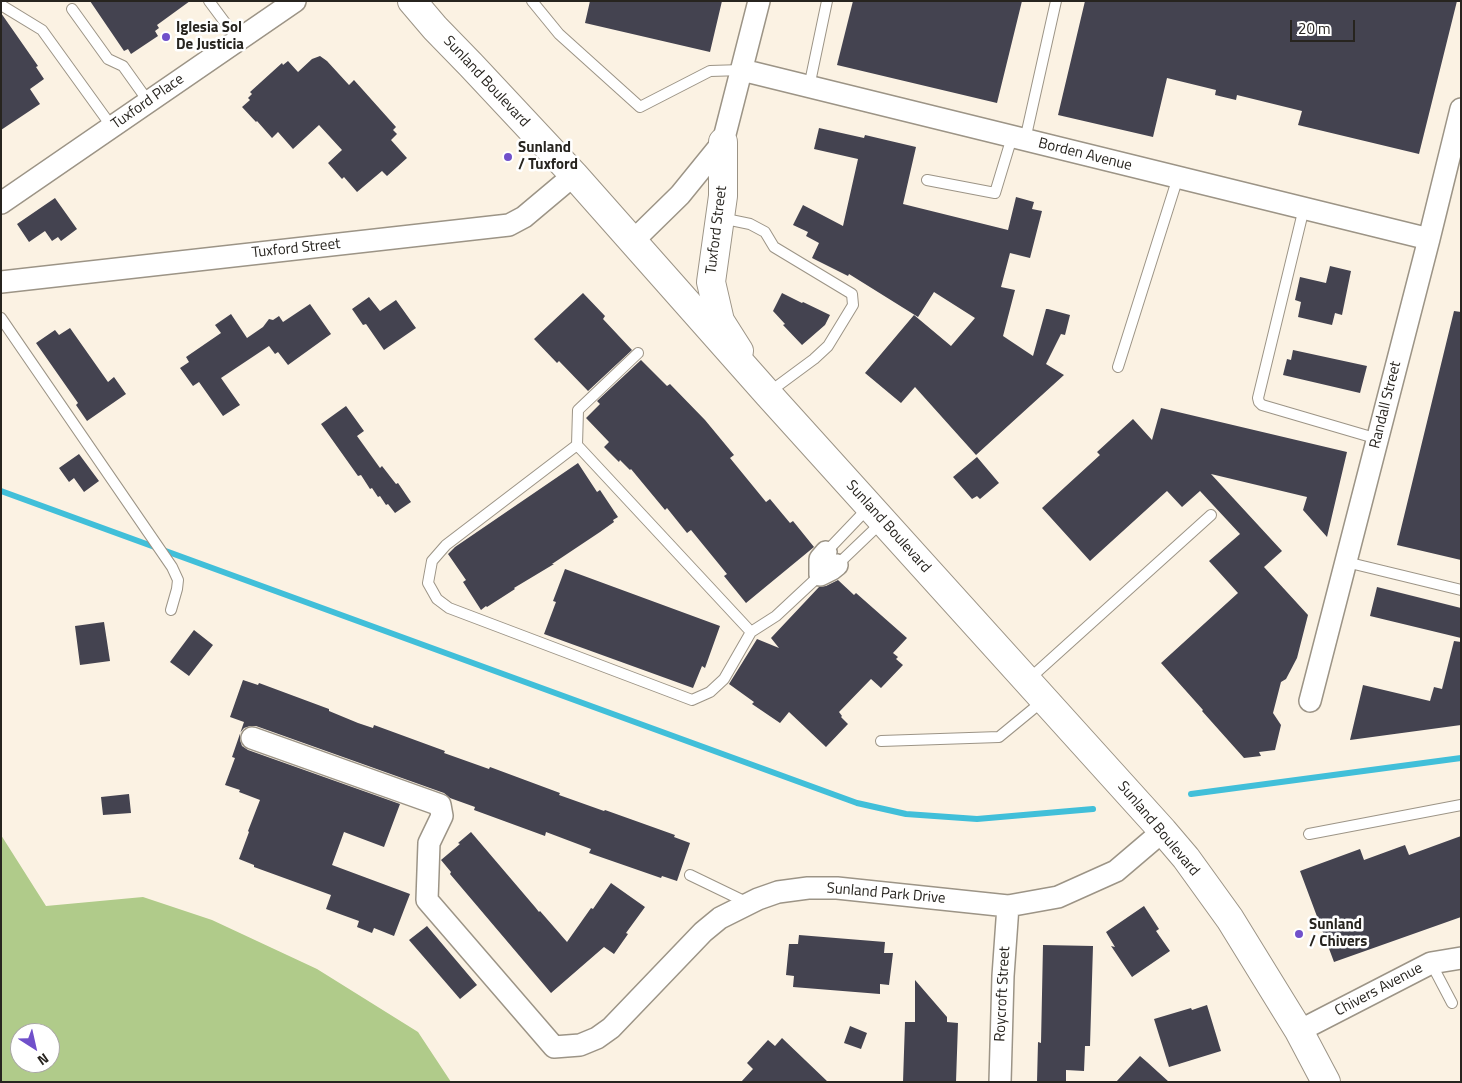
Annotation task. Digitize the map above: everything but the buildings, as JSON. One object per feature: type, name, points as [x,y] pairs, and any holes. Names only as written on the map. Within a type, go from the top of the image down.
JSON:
[{"type":"main road","name":"Sunland Boulevard","points":[[412,1],[435,28],[574,175],[768,394],[1186,858],[1230,919],[1300,1031],[1326,1082]]},
{"type":"main road","name":"Tuxford Street","points":[[724,142],[723,196],[711,282],[720,322],[768,394]]},
{"type":"street","name":"Tuxford Place","points":[[1,203],[295,1]]},
{"type":"street","name":"Tuxford Street","points":[[633,241],[680,195],[724,142],[759,1]]},
{"type":"street","name":"Borden Avenue","points":[[742,70],[1429,239]]},
{"type":"street","name":"Randall Street","points":[[1310,701],[1461,108]]},
{"type":"street","name":"Tuxford Street","points":[[1,282],[509,225],[524,217],[574,175]]},
{"type":"street","name":"Sunland Park Drive","points":[[252,738],[440,805],[442,816],[429,843],[427,900],[554,1047],[580,1045],[597,1038],[611,1028],[703,932],[720,918],[749,903],[778,892],[808,888],[837,888],[1008,906],[1058,897],[1116,871],[1163,831]]},
{"type":"street","name":"Roycroft Street","points":[[1000,1082],[1003,976],[1008,906]]},
{"type":"street","name":"Chivers Avenue","points":[[1300,1031],[1431,963],[1461,958]]},
{"type":"lane","points":[[209,1],[238,40]]},
{"type":"lane","points":[[532,1],[559,34],[640,107],[710,71],[742,70]]},
{"type":"lane","points":[[809,87],[827,1]]},
{"type":"lane","points":[[927,180],[995,193],[1018,138],[1056,1]]},
{"type":"lane","points":[[1,5],[42,30],[112,127]]},
{"type":"lane","points":[[72,8],[108,59],[123,66],[148,102]]},
{"type":"lane","points":[[1118,366],[1178,178]]},
{"type":"lane","points":[[1304,208],[1258,398],[1259,402],[1262,405],[1378,439]]},
{"type":"lane","points":[[720,218],[750,224],[765,232],[774,247],[852,294],[853,305],[828,346],[768,394]]},
{"type":"lane","points":[[1,318],[172,567],[178,580],[171,610]]},
{"type":"lane","points":[[638,353],[578,410],[577,445],[751,632]]},
{"type":"lane","points":[[577,445],[446,545],[432,561],[428,583],[437,599],[449,608],[692,700],[710,692],[724,679],[751,632],[776,616],[876,514]]},
{"type":"lane","points":[[827,564],[876,514]]},
{"type":"lane","points":[[881,741],[998,737],[1036,690],[1211,515]]},
{"type":"lane","points":[[1346,562],[1461,590]]},
{"type":"lane","points":[[1309,834],[1461,805]]},
{"type":"lane","points":[[690,874],[749,903]]},
{"type":"lane","points":[[1431,963],[1452,1003]]},
{"type":"green space","points":[[1,835],[46,906],[143,897],[212,920],[317,969],[418,1032],[451,1082],[1,1082]]},
{"type":"waterway","points":[[1,491],[857,803],[906,814],[977,819],[1093,809]]},
{"type":"waterway","points":[[1191,794],[1461,758]]},
{"type":"place","name":"Iglesia Sol De Justicia","points":[[166,37]]},
{"type":"place","name":"Sunland / Tuxford","points":[[508,157]]},
{"type":"place","name":"Sunland / Chivers","points":[[1299,934]]}]
